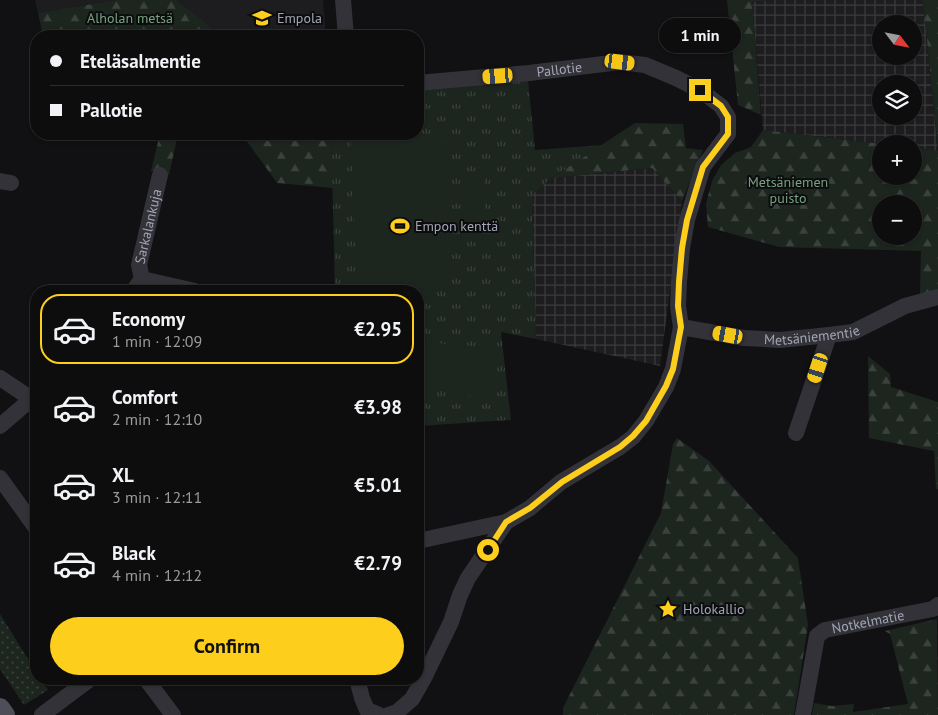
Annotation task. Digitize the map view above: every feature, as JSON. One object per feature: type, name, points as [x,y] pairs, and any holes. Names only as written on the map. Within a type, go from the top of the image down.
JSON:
[{"type":"main road","points":[[0,708],[5,715]]},
{"type":"street","points":[[343,0],[346,30]]},
{"type":"street","name":"Pallotie","points":[[424,82],[620,62],[645,66],[676,78],[700,90],[721,106],[728,117],[728,134],[703,167],[687,220],[679,282],[678,306],[681,327]]},
{"type":"street","name":"Sarkalankuja","points":[[137,285],[139,265],[160,175]]},
{"type":"street","name":"Metsäniementie","points":[[681,327],[744,338],[780,340],[828,335],[853,332],[905,306],[938,297]]},
{"type":"street","points":[[424,540],[506,522],[530,508],[562,482],[620,447],[646,421],[666,386],[673,369],[681,327]]},
{"type":"street","points":[[796,434],[828,335]]},
{"type":"street","points":[[0,378],[30,396]]},
{"type":"street","points":[[0,426],[30,403]]},
{"type":"street","points":[[0,478],[30,520]]},
{"type":"street","points":[[424,678],[451,622],[468,578],[506,522]]},
{"type":"street","name":"Notkelmatie","points":[[802,715],[817,636],[825,630],[933,609],[938,605]]},
{"type":"street","points":[[42,715],[82,685]]},
{"type":"street","points":[[150,685],[173,715]]},
{"type":"street","points":[[359,685],[367,710],[379,715]]},
{"type":"street","points":[[388,715],[396,712],[412,699],[420,685]]},
{"type":"shaded area","points":[[35,0],[117,0],[38,13]]},
{"type":"shaded area","name":"Empola","points":[[174,0],[323,0],[326,30],[214,30]]},
{"type":"shaded area","points":[[771,0],[923,0],[938,151],[922,149],[922,135],[872,135],[872,143],[763,130],[752,2]]},
{"type":"shaded area","points":[[652,168],[682,201],[660,366],[536,339],[532,195],[551,178]]},
{"type":"green space","name":"Alholan metsä","points":[[117,0],[176,0],[214,30],[42,30],[38,13]]},
{"type":"green space","points":[[727,0],[771,0],[752,2],[761,115],[738,105]]},
{"type":"green space","points":[[923,0],[938,0],[938,148]]},
{"type":"green space","points":[[528,80],[535,150],[603,145],[551,178],[532,195],[536,339],[501,332],[511,420],[424,426],[424,285],[335,285],[331,140],[424,140],[424,90]]},
{"type":"green space","points":[[635,123],[683,124],[686,148],[703,150],[682,201],[652,168],[551,178]]},
{"type":"green space","name":"Metsäniemen puisto","points":[[763,130],[872,143],[872,185],[922,185],[922,149],[938,151],[938,291],[920,295],[921,251],[779,247],[708,227],[706,204],[712,181],[721,165],[735,153],[751,147]]},
{"type":"green space","name":"Empon kenttä","points":[[445,136],[446,288],[424,288],[424,285],[357,285],[351,140],[424,140],[424,137]]},
{"type":"green space","points":[[159,140],[177,140],[169,175],[151,171]]},
{"type":"green space","points":[[246,140],[331,140],[333,188],[277,183]]},
{"type":"green space","points":[[484,176],[486,231],[463,232],[460,177]]},
{"type":"green space","points":[[424,340],[454,346],[466,345],[491,351],[495,357],[494,387],[490,395],[476,397],[424,384]]},
{"type":"green space","points":[[868,356],[890,374],[891,387],[938,402],[938,489],[936,489],[934,451],[869,438]]},
{"type":"green space","points":[[677,438],[709,461],[798,558],[808,625],[794,715],[563,715],[563,708],[661,513],[673,444]]},
{"type":"green space","points":[[0,614],[30,662],[30,685],[44,685],[48,690],[24,705],[0,669]]},
{"type":"green space","points":[[937,619],[938,715],[812,715],[814,703],[832,706],[854,704],[853,712],[908,704],[890,634],[885,631]]},
{"type":"place","name":"Empola","points":[[262,18]]},
{"type":"place","name":"Empon kenttä","points":[[400,226]]},
{"type":"place","name":"Holokallio","points":[[668,609]]},
{"type":"route","points":[[488,550],[506,522],[530,508],[562,482],[620,447],[633,436],[646,421],[666,386],[673,369],[681,327],[678,306],[679,282],[687,220],[703,167],[728,134],[728,117],[721,106],[700,90]]}]
